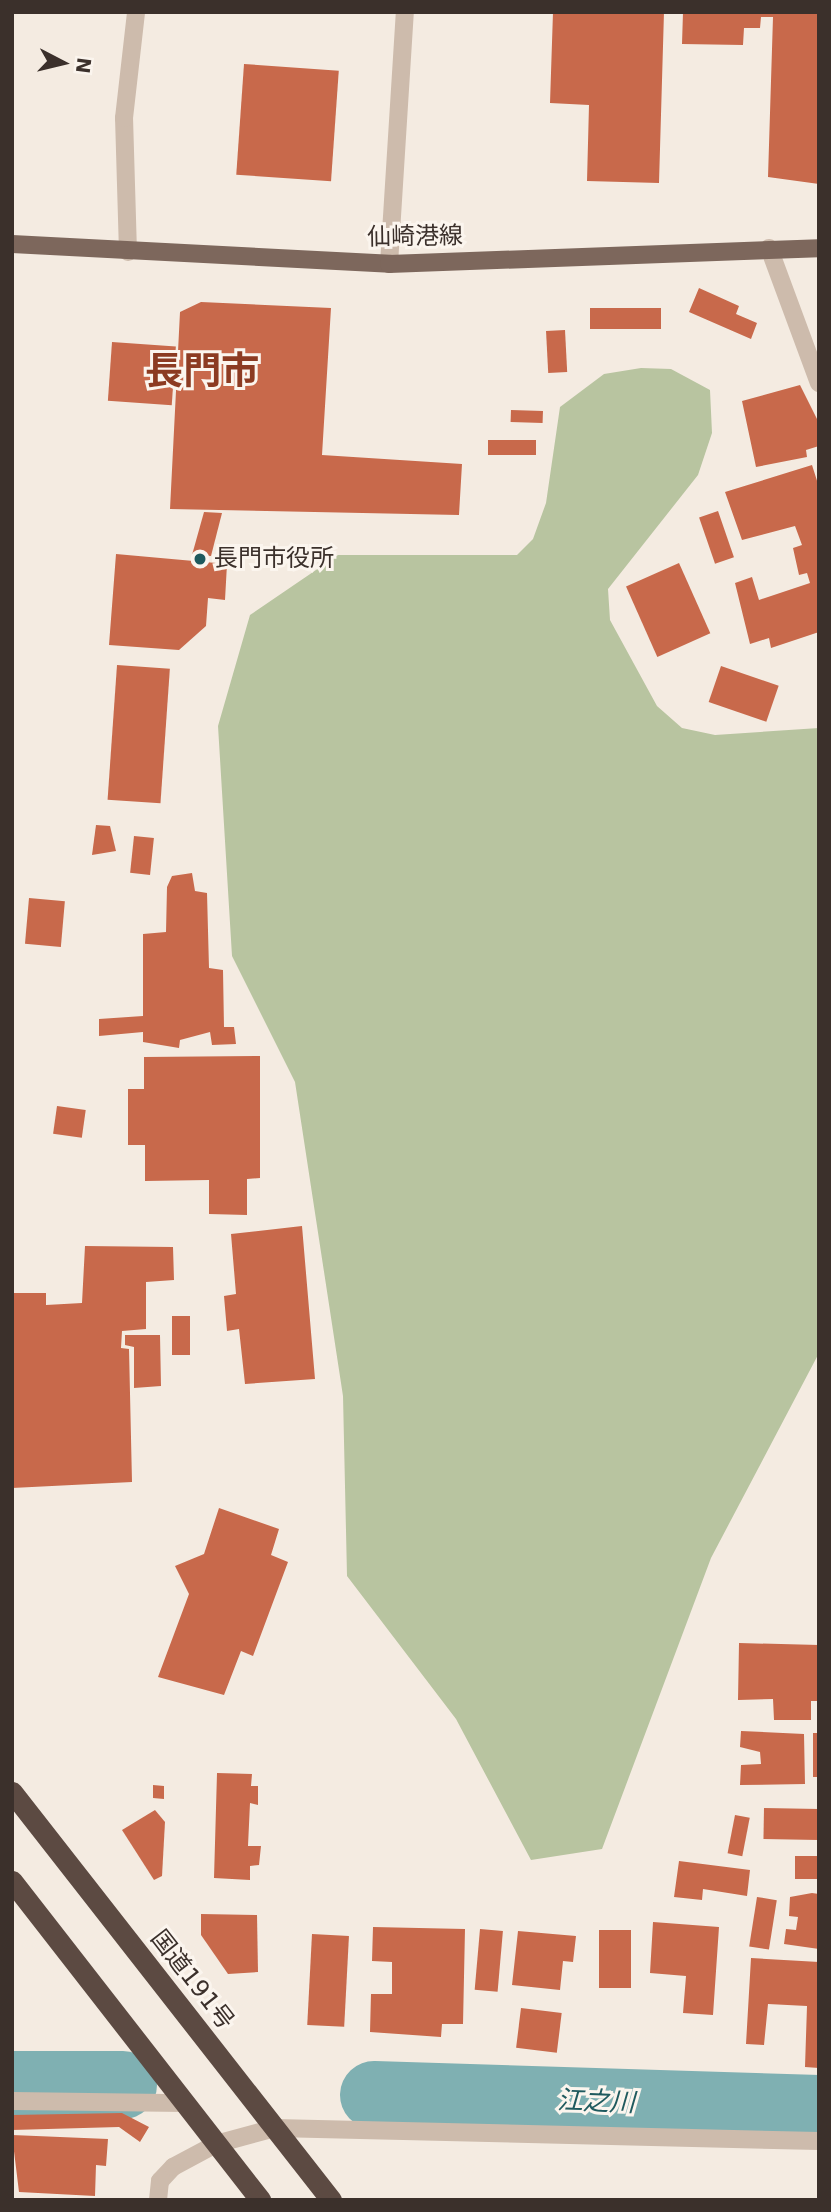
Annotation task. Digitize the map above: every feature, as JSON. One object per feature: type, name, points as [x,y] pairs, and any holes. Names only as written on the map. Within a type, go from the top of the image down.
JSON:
[{"type":"highway","name":"国道191号","points":[[12,1792],[331,2200]]},
{"type":"highway","points":[[12,1881],[260,2200]]},
{"type":"main road","name":"仙崎港線","points":[[12,244],[390,264],[819,248]]},
{"type":"street","points":[[128,251],[124,118],[136,12]]},
{"type":"street","points":[[390,264],[404,12]]},
{"type":"street","points":[[769,248],[819,383]]},
{"type":"street","points":[[12,2101],[186,2103]]},
{"type":"street","points":[[158,2200],[160,2181],[173,2167],[216,2144],[275,2128],[819,2141]]},
{"type":"green space","points":[[641,368],[671,369],[710,390],[712,433],[698,475],[608,589],[610,620],[657,706],[682,728],[715,735],[819,728],[819,1353],[711,1558],[602,1849],[531,1860],[456,1719],[347,1576],[343,1396],[295,1082],[232,956],[218,726],[250,615],[338,555],[517,555],[533,539],[546,503],[560,407],[604,374]]},
{"type":"building","points":[[553,12],[664,12],[659,183],[587,181],[589,105],[550,103]]},
{"type":"building","points":[[683,12],[819,12],[819,184],[768,177],[773,17],[761,17],[760,28],[744,28],[743,45],[682,44]]},
{"type":"building","points":[[244,64],[339,71],[331,181],[236,175]]},
{"type":"building","points":[[699,288],[739,306],[736,314],[757,323],[751,339],[689,312]]},
{"type":"building","points":[[201,302],[331,308],[322,455],[462,464],[459,515],[170,509],[180,312]]},
{"type":"building","points":[[590,308],[661,308],[661,329],[590,329]]},
{"type":"building","points":[[565,330],[567,372],[548,373],[546,331]]},
{"type":"building","points":[[112,342],[176,346],[172,405],[108,401]]},
{"type":"building","points":[[800,385],[819,423],[819,446],[806,450],[807,457],[756,467],[742,401]]},
{"type":"building","points":[[511,410],[543,411],[543,423],[511,422]]},
{"type":"building","points":[[488,440],[536,440],[536,455],[488,455]]},
{"type":"building","points":[[812,465],[819,487],[819,632],[771,648],[769,638],[750,644],[735,583],[752,577],[759,600],[810,583],[807,573],[799,575],[793,548],[802,545],[795,526],[742,540],[725,492]]},
{"type":"building","points":[[718,511],[734,557],[715,564],[699,518]]},
{"type":"building","points":[[204,512],[222,513],[211,556],[192,555]]},
{"type":"building","points":[[116,554],[227,564],[225,600],[208,598],[206,626],[179,650],[109,645]]},
{"type":"building","points":[[679,563],[710,633],[657,657],[626,587]]},
{"type":"building","points":[[117,665],[170,669],[160,803],[108,800]]},
{"type":"building","points":[[721,666],[779,686],[766,722],[709,702]]},
{"type":"building","points":[[96,825],[110,826],[116,851],[92,855]]},
{"type":"building","points":[[134,836],[154,838],[150,875],[130,873]]},
{"type":"building","points":[[192,873],[195,891],[207,893],[209,968],[223,970],[224,1027],[234,1027],[236,1044],[212,1045],[210,1032],[180,1040],[179,1048],[143,1042],[143,1032],[99,1036],[99,1019],[143,1016],[143,934],[166,932],[167,887],[172,876]]},
{"type":"building","points":[[29,898],[65,901],[61,947],[25,944]]},
{"type":"building","points":[[260,1056],[260,1178],[247,1179],[247,1215],[209,1214],[209,1180],[145,1181],[145,1145],[128,1145],[128,1089],[144,1089],[144,1057]]},
{"type":"building","points":[[57,1106],[86,1110],[82,1138],[53,1134]]},
{"type":"building","points":[[302,1226],[315,1379],[245,1384],[239,1329],[227,1331],[224,1296],[236,1294],[231,1234]]},
{"type":"building","points":[[85,1246],[173,1247],[174,1280],[146,1282],[146,1329],[122,1331],[121,1348],[129,1349],[132,1482],[12,1488],[12,1293],[46,1293],[46,1305],[82,1303]]},
{"type":"building","points":[[172,1316],[190,1316],[190,1355],[172,1355]]},
{"type":"building","points":[[125,1335],[160,1335],[161,1386],[134,1388],[134,1347],[125,1345]]},
{"type":"building","points":[[219,1508],[279,1529],[271,1555],[288,1562],[253,1656],[241,1651],[224,1695],[158,1677],[189,1594],[175,1566],[204,1554]]},
{"type":"building","points":[[739,1643],[819,1645],[819,1701],[811,1701],[811,1720],[774,1720],[773,1699],[738,1700]]},
{"type":"building","points":[[741,1731],[804,1734],[805,1784],[740,1785],[741,1765],[761,1764],[760,1752],[740,1747]]},
{"type":"building","points":[[813,1733],[819,1733],[819,1777],[813,1777]]},
{"type":"building","points":[[217,1773],[252,1774],[251,1786],[258,1786],[258,1805],[250,1803],[248,1846],[261,1846],[259,1865],[250,1866],[250,1880],[214,1878]]},
{"type":"building","points":[[153,1785],[164,1786],[164,1799],[153,1798]]},
{"type":"building","points":[[764,1808],[819,1809],[818,1840],[763,1839]]},
{"type":"building","points":[[155,1810],[165,1822],[162,1876],[154,1880],[122,1830]]},
{"type":"building","points":[[735,1815],[750,1818],[742,1856],[728,1853]]},
{"type":"building","points":[[795,1856],[819,1856],[819,1879],[795,1879]]},
{"type":"building","points":[[679,1861],[750,1870],[747,1896],[703,1889],[702,1900],[674,1897]]},
{"type":"building","points":[[819,1894],[819,1949],[784,1944],[786,1929],[796,1930],[798,1917],[789,1916],[790,1897]]},
{"type":"building","points":[[757,1897],[777,1900],[769,1950],[749,1946]]},
{"type":"building","points":[[201,1914],[257,1915],[258,1972],[228,1974],[201,1935]]},
{"type":"building","points":[[653,1922],[719,1927],[713,2015],[683,2013],[686,1976],[650,1973]]},
{"type":"building","points":[[373,1927],[465,1929],[463,2024],[442,2024],[441,2037],[370,2032],[371,1994],[392,1994],[392,1962],[372,1961]]},
{"type":"building","points":[[480,1929],[503,1931],[498,1992],[475,1990]]},
{"type":"building","points":[[599,1930],[631,1930],[631,1988],[599,1988]]},
{"type":"building","points":[[518,1931],[576,1936],[573,1962],[563,1961],[560,1990],[512,1985]]},
{"type":"building","points":[[312,1934],[349,1936],[344,2027],[307,2025]]},
{"type":"building","points":[[751,1958],[819,1962],[819,2068],[805,2067],[807,2006],[768,2004],[764,2045],[746,2044]]},
{"type":"building","points":[[521,2008],[562,2013],[557,2053],[516,2048]]},
{"type":"building","points":[[122,2113],[149,2127],[140,2142],[119,2127],[12,2130],[12,2115]]},
{"type":"building","points":[[12,2135],[108,2139],[106,2166],[96,2165],[95,2196],[19,2192]]},
{"type":"waterway","name":"江之川","points":[[12,2085],[123,2085]]},
{"type":"waterway","name":"江之川","points":[[374,2095],[819,2109]]},
{"type":"place","name":"長門市役所","points":[[200,559]]},
{"type":"district","name":"長門市","points":[[202,372]]}]
